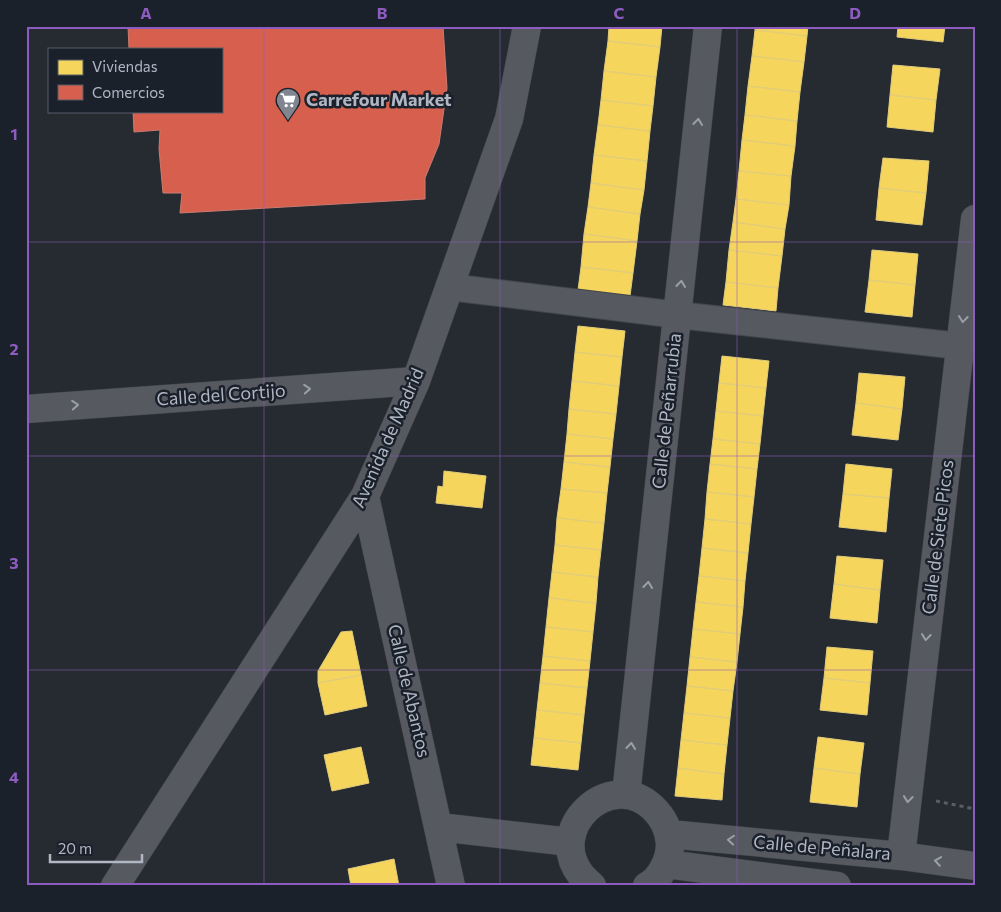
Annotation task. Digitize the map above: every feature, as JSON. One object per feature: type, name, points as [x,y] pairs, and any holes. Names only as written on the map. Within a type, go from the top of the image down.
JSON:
[{"type":"street","name":"Avenida de Madrid","points":[[115,886],[365,496],[416,381],[509,119],[527,26]]},
{"type":"street","name":"Calle de Peñarrubia","points":[[626,795],[708,26]]},
{"type":"street","name":"Calle de Siete Picos","points":[[901,856],[975,219]]},
{"type":"street","points":[[449,287],[678,315],[960,346]]},
{"type":"street","name":"Calle del Cortijo","points":[[26,408],[416,381]]},
{"type":"street","name":"Calle de Abantos","points":[[365,496],[451,886]]},
{"type":"street","points":[[592,886],[580,875],[573,860],[570,842],[575,822],[588,806],[605,797],[626,795],[646,801],[661,815],[669,834],[670,850],[666,864],[653,883],[647,886]]},
{"type":"street","points":[[439,827],[570,842]]},
{"type":"street","name":"Calle de Peñalara","points":[[669,834],[901,856],[975,866]]},
{"type":"street","name":"Calle de Peñalara","points":[[666,864],[837,886]]},
{"type":"path","points":[[908,795],[975,809]]},
{"type":"building: Viviendas","points":[[609,26],[662,26],[660,47],[608,41]]},
{"type":"building: Viviendas","points":[[755,26],[808,26],[807,36],[755,30]]},
{"type":"building: Viviendas","points":[[898,26],[945,26],[943,42],[897,37]]},
{"type":"building: Viviendas","points":[[755,30],[807,36],[804,62],[752,56]]},
{"type":"building: Viviendas","points":[[608,41],[660,47],[656,77],[604,71]]},
{"type":"building: Viviendas","points":[[752,56],[804,62],[800,92],[748,86]]},
{"type":"building: Viviendas","points":[[893,65],[940,69],[936,100],[890,95]]},
{"type":"building: Viviendas","points":[[604,71],[656,77],[653,106],[601,100]]},
{"type":"building: Viviendas","points":[[748,86],[800,92],[797,121],[745,115]]},
{"type":"building: Viviendas","points":[[890,95],[936,100],[933,132],[887,127]]},
{"type":"building: Viviendas","points":[[601,100],[653,106],[650,131],[598,125]]},
{"type":"building: Viviendas","points":[[745,115],[797,121],[795,146],[742,140]]},
{"type":"building: Viviendas","points":[[598,125],[650,131],[647,161],[594,155]]},
{"type":"building: Viviendas","points":[[742,140],[795,146],[791,176],[739,171]]},
{"type":"building: Viviendas","points":[[594,155],[647,161],[644,190],[591,183]]},
{"type":"building: Viviendas","points":[[883,158],[929,161],[926,193],[879,188]]},
{"type":"building: Viviendas","points":[[739,171],[791,176],[789,205],[736,199]]},
{"type":"building: Viviendas","points":[[591,183],[644,190],[640,214],[588,207]]},
{"type":"building: Viviendas","points":[[879,188],[926,193],[922,225],[876,220]]},
{"type":"building: Viviendas","points":[[736,199],[789,205],[785,229],[733,222]]},
{"type":"building: Viviendas","points":[[588,207],[640,214],[637,241],[584,234]]},
{"type":"building: Viviendas","points":[[733,222],[785,229],[782,256],[729,250]]},
{"type":"building: Viviendas","points":[[584,234],[637,241],[633,273],[581,267]]},
{"type":"building: Viviendas","points":[[729,250],[782,256],[778,288],[726,282]]},
{"type":"building: Viviendas","points":[[872,250],[918,254],[915,285],[869,280]]},
{"type":"building: Viviendas","points":[[581,267],[633,273],[630,296],[578,290]]},
{"type":"building: Viviendas","points":[[869,280],[915,285],[912,317],[865,312]]},
{"type":"building: Viviendas","points":[[726,282],[778,288],[776,311],[723,305]]},
{"type":"building: Viviendas","points":[[578,326],[625,331],[622,357],[575,352]]},
{"type":"building: Viviendas","points":[[575,352],[622,357],[619,386],[572,381]]},
{"type":"building: Viviendas","points":[[722,356],[769,361],[766,388],[719,383]]},
{"type":"building: Viviendas","points":[[859,373],[905,377],[902,409],[856,403]]},
{"type":"building: Viviendas","points":[[572,381],[619,386],[616,414],[569,409]]},
{"type":"building: Viviendas","points":[[719,383],[766,388],[763,416],[716,411]]},
{"type":"building: Viviendas","points":[[856,403],[902,409],[898,440],[852,435]]},
{"type":"building: Viviendas","points":[[569,409],[616,414],[613,439],[567,434]]},
{"type":"building: Viviendas","points":[[716,411],[763,416],[760,444],[713,439]]},
{"type":"building: Viviendas","points":[[567,434],[613,439],[610,467],[564,462]]},
{"type":"building: Viviendas","points":[[713,439],[760,444],[757,469],[710,464]]},
{"type":"building: Viviendas","points":[[564,462],[610,467],[607,493],[561,489]]},
{"type":"building: Viviendas","points":[[710,464],[757,469],[754,497],[707,492]]},
{"type":"building: Viviendas","points":[[846,464],[892,469],[889,498],[843,494]]},
{"type":"building: Viviendas","points":[[444,471],[486,476],[482,508],[436,503],[438,486],[443,487]]},
{"type":"building: Viviendas","points":[[561,489],[607,493],[604,523],[557,518]]},
{"type":"building: Viviendas","points":[[707,492],[754,497],[751,524],[705,519]]},
{"type":"building: Viviendas","points":[[843,494],[889,498],[886,532],[839,527]]},
{"type":"building: Viviendas","points":[[557,518],[604,523],[601,550],[555,545]]},
{"type":"building: Viviendas","points":[[705,519],[751,524],[748,553],[702,548]]},
{"type":"building: Viviendas","points":[[555,545],[601,550],[598,577],[552,572]]},
{"type":"building: Viviendas","points":[[702,548],[748,553],[745,581],[699,576]]},
{"type":"building: Viviendas","points":[[837,556],[883,560],[880,590],[834,584]]},
{"type":"building: Viviendas","points":[[552,572],[598,577],[596,603],[549,598]]},
{"type":"building: Viviendas","points":[[699,576],[745,581],[743,607],[696,602]]},
{"type":"building: Viviendas","points":[[834,584],[880,590],[877,623],[830,618]]},
{"type":"building: Viviendas","points":[[549,598],[596,603],[593,632],[546,627]]},
{"type":"building: Viviendas","points":[[696,602],[743,607],[740,634],[693,629]]},
{"type":"building: Viviendas","points":[[546,627],[593,632],[590,661],[543,656]]},
{"type":"building: Viviendas","points":[[693,629],[740,634],[737,662],[690,657]]},
{"type":"building: Viviendas","points":[[352,631],[361,675],[318,683],[318,671],[341,632]]},
{"type":"building: Viviendas","points":[[827,647],[873,651],[870,683],[824,678]]},
{"type":"building: Viviendas","points":[[543,656],[590,661],[587,688],[540,683]]},
{"type":"building: Viviendas","points":[[690,657],[737,662],[733,691],[687,686]]},
{"type":"building: Viviendas","points":[[361,675],[367,706],[325,715],[318,683]]},
{"type":"building: Viviendas","points":[[824,678],[870,683],[867,715],[820,710]]},
{"type":"building: Viviendas","points":[[540,683],[587,688],[584,715],[537,710]]},
{"type":"building: Viviendas","points":[[687,686],[733,691],[730,718],[684,713]]},
{"type":"building: Viviendas","points":[[537,710],[584,715],[581,743],[534,738]]},
{"type":"building: Viviendas","points":[[684,713],[730,718],[727,745],[681,740]]},
{"type":"building: Viviendas","points":[[818,737],[864,743],[860,774],[814,768]]},
{"type":"building: Viviendas","points":[[534,738],[581,743],[578,770],[531,765]]},
{"type":"building: Viviendas","points":[[681,740],[727,745],[724,774],[678,768]]},
{"type":"building: Viviendas","points":[[361,747],[369,783],[332,791],[324,755]]},
{"type":"building: Viviendas","points":[[678,768],[724,774],[722,800],[675,796]]},
{"type":"building: Viviendas","points":[[814,768],[860,774],[857,807],[810,802]]},
{"type":"building: Viviendas","points":[[394,859],[399,886],[351,886],[348,869]]},
{"type":"building: Comercios","name":"Carrefour Market","points":[[128,26],[443,26],[447,88],[439,144],[425,178],[425,199],[180,213],[182,193],[163,193],[159,149],[160,130],[134,132],[133,112],[222,112],[222,48],[129,48]]},
{"type":"place","name":"Carrefour Market","points":[[288,121]]}]
